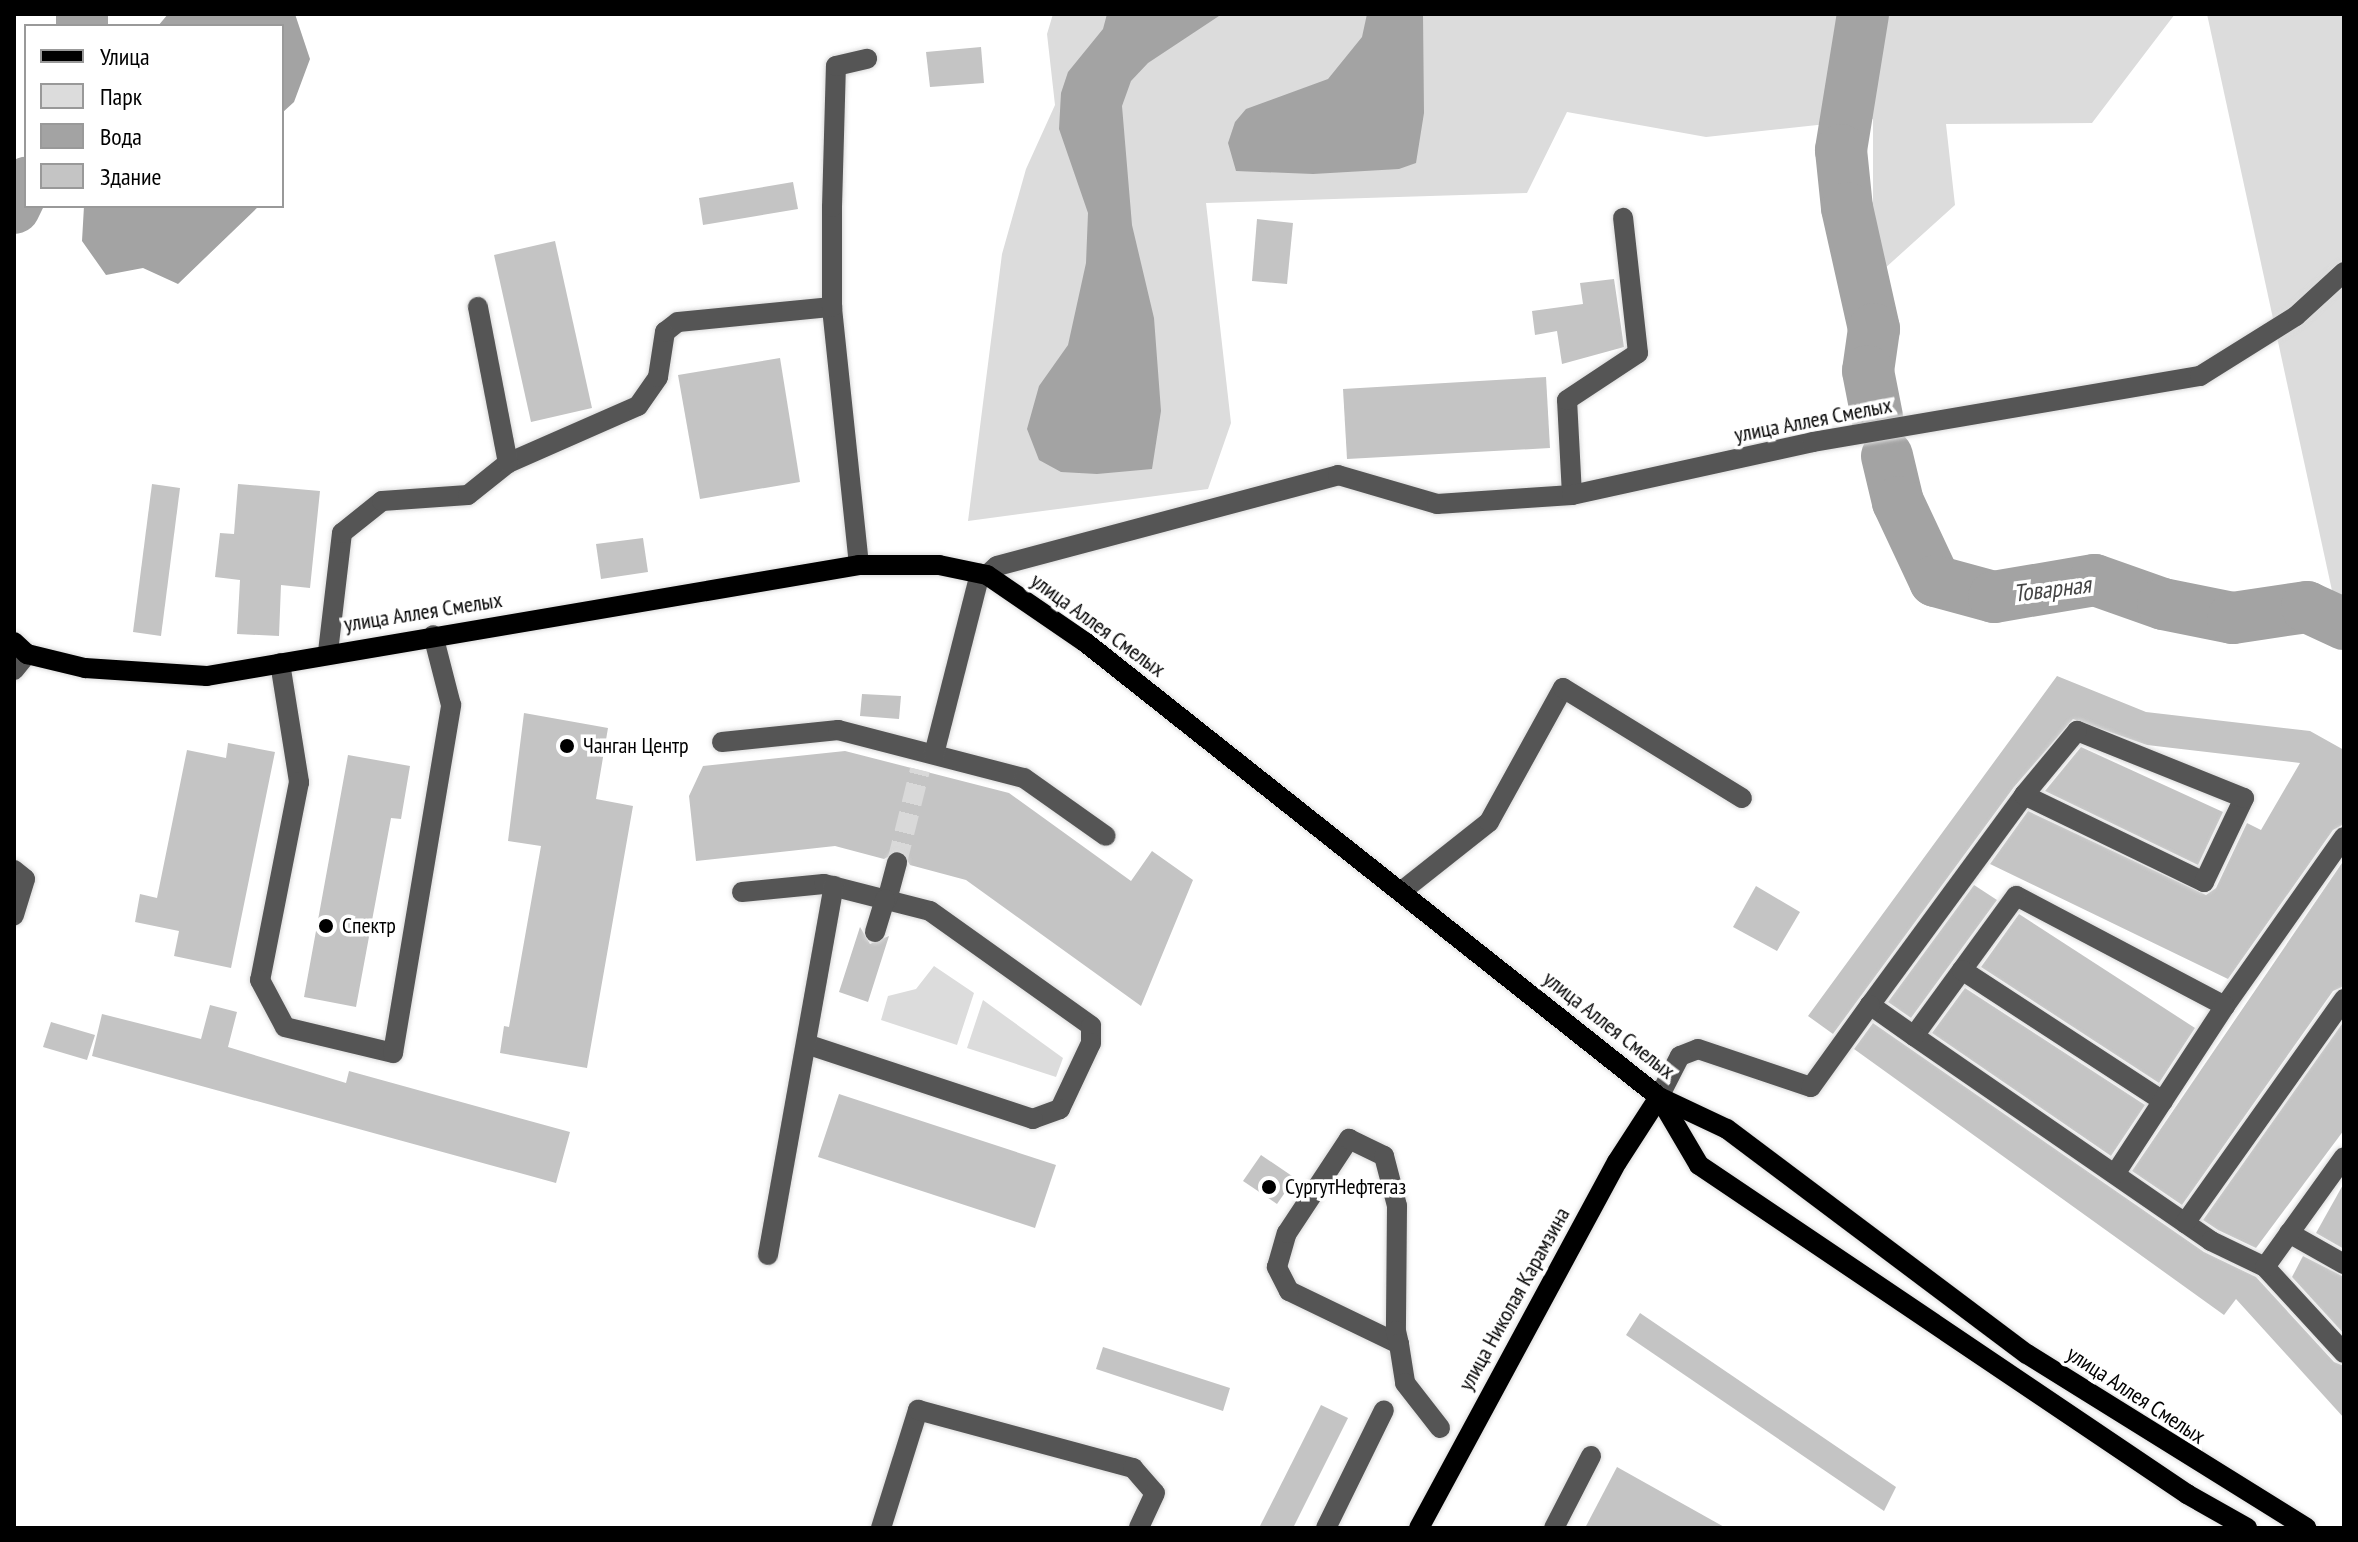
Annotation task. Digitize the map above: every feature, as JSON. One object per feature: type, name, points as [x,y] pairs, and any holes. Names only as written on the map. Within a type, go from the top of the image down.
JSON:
[{"type":"main road","name":"улица Аллея Смелых","points":[[18,655],[85,668],[207,676],[328,652],[859,565],[891,561],[984,574],[1085,642],[1659,1097],[1727,1129],[2027,1354],[2306,1528]]},
{"type":"main road","name":"улица Николая Карамзина","points":[[1419,1528],[1579,1231],[1659,1097]]},
{"type":"main road","points":[[1659,1097],[1699,1165],[2161,1476],[2247,1528]]},
{"type":"street","points":[[859,565],[832,307],[836,66],[867,59]]},
{"type":"street","points":[[1572,495],[1567,400],[1638,353],[1623,218]]},
{"type":"street","name":"улица Аллея Смелых","points":[[984,574],[997,566],[1338,475],[1437,504],[1572,495],[1813,442],[2200,376],[2296,316],[2344,272]]},
{"type":"street","points":[[478,307],[508,463]]},
{"type":"street","points":[[328,652],[342,533],[382,501],[468,495],[508,463],[638,406],[658,377],[665,332],[678,322],[832,307]]},
{"type":"street","points":[[926,759],[984,574]]},
{"type":"street","points":[[280,663],[299,782],[260,980],[285,1027],[393,1053],[451,705],[433,635]]},
{"type":"street","points":[[1402,891],[1489,822],[1563,688],[1742,798]]},
{"type":"street","points":[[722,742],[838,730],[926,759],[1024,778],[1106,836]]},
{"type":"street","points":[[1659,1097],[1680,1056],[1698,1049],[1811,1087],[2024,795],[2077,731],[2244,798],[2204,882],[2024,795]]},
{"type":"street","points":[[2115,1174],[2225,1006],[2344,837]]},
{"type":"street","points":[[875,932],[897,862]]},
{"type":"street","points":[[14,870],[25,879],[14,915]]},
{"type":"street","points":[[768,1255],[834,886]]},
{"type":"street","points":[[742,892],[834,886],[930,911],[1091,1026],[1091,1043],[1060,1109],[1033,1119],[806,1044]]},
{"type":"street","points":[[1914,1036],[2016,896],[2225,1006]]},
{"type":"street","points":[[1962,970],[2163,1101]]},
{"type":"street","points":[[2185,1223],[2344,999]]},
{"type":"street","points":[[1870,1005],[2185,1223],[2265,1267],[2344,1353]]},
{"type":"street","points":[[1399,1344],[1289,1291],[1277,1267],[1287,1233],[1349,1139],[1384,1156],[1397,1206],[1399,1344],[1405,1383],[1440,1428]]},
{"type":"street","points":[[2265,1267],[2343,1160]]},
{"type":"street","points":[[2289,1233],[2344,1264]]},
{"type":"street","points":[[881,1528],[918,1410],[1133,1468],[1155,1493],[1139,1528]]},
{"type":"street","points":[[1326,1528],[1384,1410]]},
{"type":"street","points":[[1554,1528],[1591,1456]]},
{"type":"green space","points":[[1053,14],[2175,14],[2092,123],[1946,124],[1955,205],[1873,279],[1873,119],[1706,137],[1567,112],[1527,193],[1206,203],[1231,423],[1208,489],[968,521],[1002,254],[1026,169],[1055,105],[1047,34]]},
{"type":"green space","points":[[2207,14],[2344,14],[2344,646]]},
{"type":"green space","points":[[934,966],[974,993],[957,1045],[881,1020],[888,996],[916,989]]},
{"type":"green space","points":[[983,1000],[1063,1058],[1056,1077],[967,1048]]},
{"type":"water","points":[[168,14],[295,14],[310,59],[294,102],[284,111],[284,24],[160,24]]},
{"type":"water","points":[[1107,14],[1222,14],[1148,63],[1131,81],[1122,106],[1132,225],[1154,318],[1161,411],[1152,469],[1097,474],[1061,472],[1039,460],[1027,429],[1039,386],[1068,345],[1086,263],[1088,213],[1059,129],[1061,93],[1068,72],[1103,29]]},
{"type":"water","points":[[1367,14],[1423,14],[1424,113],[1416,163],[1399,169],[1313,174],[1236,171],[1228,143],[1235,122],[1246,109],[1328,79],[1362,37]]},
{"type":"water","points":[[84,208],[257,208],[178,284],[143,268],[106,275],[82,241]]},
{"type":"building","points":[[981,47],[984,83],[930,87],[926,52]]},
{"type":"building","points":[[793,182],[798,209],[703,225],[699,198]]},
{"type":"building","points":[[1257,219],[1293,223],[1287,284],[1252,281]]},
{"type":"building","points":[[555,241],[592,408],[531,422],[494,255]]},
{"type":"building","points":[[1614,279],[1624,347],[1562,364],[1557,331],[1535,335],[1532,311],[1583,304],[1580,283]]},
{"type":"building","points":[[780,358],[800,482],[700,499],[678,375]]},
{"type":"building","points":[[1546,377],[1550,448],[1347,459],[1343,389]]},
{"type":"building","points":[[152,484],[180,488],[161,636],[133,632]]},
{"type":"building","points":[[238,484],[320,491],[310,588],[281,585],[279,636],[237,634],[240,580],[215,577],[220,533],[234,534]]},
{"type":"building","points":[[643,538],[648,572],[601,579],[596,544]]},
{"type":"building","points":[[2057,676],[2146,712],[2310,731],[2344,750],[2344,824],[2333,830],[2228,979],[1990,864],[2028,811],[2206,895],[2216,888],[2247,823],[2261,830],[2300,763],[2147,745],[2073,719],[2014,787],[1833,1034],[1808,1016]]},
{"type":"building","points":[[862,694],[901,696],[899,719],[860,716]]},
{"type":"building","points":[[524,713],[608,728],[596,799],[633,806],[587,1068],[500,1053],[504,1026],[509,1027],[541,846],[508,841]]},
{"type":"building","points":[[228,743],[275,752],[231,968],[174,956],[179,931],[135,922],[140,894],[157,898],[187,750],[226,758]]},
{"type":"building","points":[[2081,747],[2223,812],[2198,865],[2045,791]]},
{"type":"building","points":[[845,751],[1009,793],[1131,881],[1152,851],[1193,880],[1141,1006],[966,880],[910,865],[901,850],[884,859],[835,846],[696,861],[689,796],[703,766]]},
{"type":"building","points":[[348,755],[410,766],[401,819],[391,818],[356,1007],[304,997]]},
{"type":"building","points":[[2344,860],[2344,986],[2333,991],[2182,1205],[2132,1171]]},
{"type":"building","points":[[1974,885],[1997,900],[1911,1018],[1888,1002]]},
{"type":"building","points":[[1756,886],[1800,912],[1777,951],[1733,927]]},
{"type":"building","points":[[2019,914],[2195,1028],[2159,1083],[1981,967]]},
{"type":"building","points":[[860,927],[870,944],[889,936],[868,1002],[839,992]]},
{"type":"building","points":[[1965,988],[2145,1105],[2111,1156],[1932,1033]]},
{"type":"building","points":[[210,1005],[237,1012],[228,1047],[346,1083],[349,1071],[570,1132],[556,1183],[92,1056],[102,1014],[201,1039]]},
{"type":"building","points":[[2344,1021],[2344,1130],[2256,1248],[2218,1230],[2203,1220]]},
{"type":"building","points":[[51,1022],[95,1035],[87,1060],[43,1047]]},
{"type":"building","points":[[1873,1023],[2204,1252],[2256,1277],[2334,1362],[2344,1366],[2344,1418],[2236,1299],[2224,1315],[1854,1049]]},
{"type":"building","points":[[839,1094],[1056,1165],[1035,1228],[818,1157]]},
{"type":"building","points":[[1261,1155],[1295,1178],[1277,1204],[1243,1181]]},
{"type":"building","points":[[2344,1183],[2344,1249],[2316,1233]]},
{"type":"building","points":[[2303,1256],[2344,1277],[2344,1334],[2292,1277]]},
{"type":"building","points":[[1640,1313],[1896,1487],[1884,1511],[1626,1335]]},
{"type":"building","points":[[1103,1347],[1230,1388],[1223,1411],[1096,1369]]},
{"type":"building","points":[[1321,1405],[1348,1418],[1293,1528],[1259,1528]]},
{"type":"building","points":[[1617,1467],[1726,1528],[1585,1528]]},
{"type":"waterway","name":"Товарная","points":[[82,14],[82,24]]},
{"type":"waterway","name":"Товарная","points":[[1863,14],[1841,150],[1847,208],[1874,329],[1868,371],[1877,417]]},
{"type":"waterway","name":"Товарная","points":[[14,208],[24,187]]},
{"type":"waterway","name":"Товарная","points":[[1887,456],[1898,502],[1935,581],[1994,597],[2095,580],[2163,604],[2233,618],[2307,607],[2344,624]]},
{"type":"tunnel","points":[[897,862],[920,770]]},
{"type":"place","name":"Чанган Центр","points":[[567,746]]},
{"type":"place","name":"Спектр","points":[[326,926]]},
{"type":"place","name":"СургутНефтегаз","points":[[1269,1187]]}]
